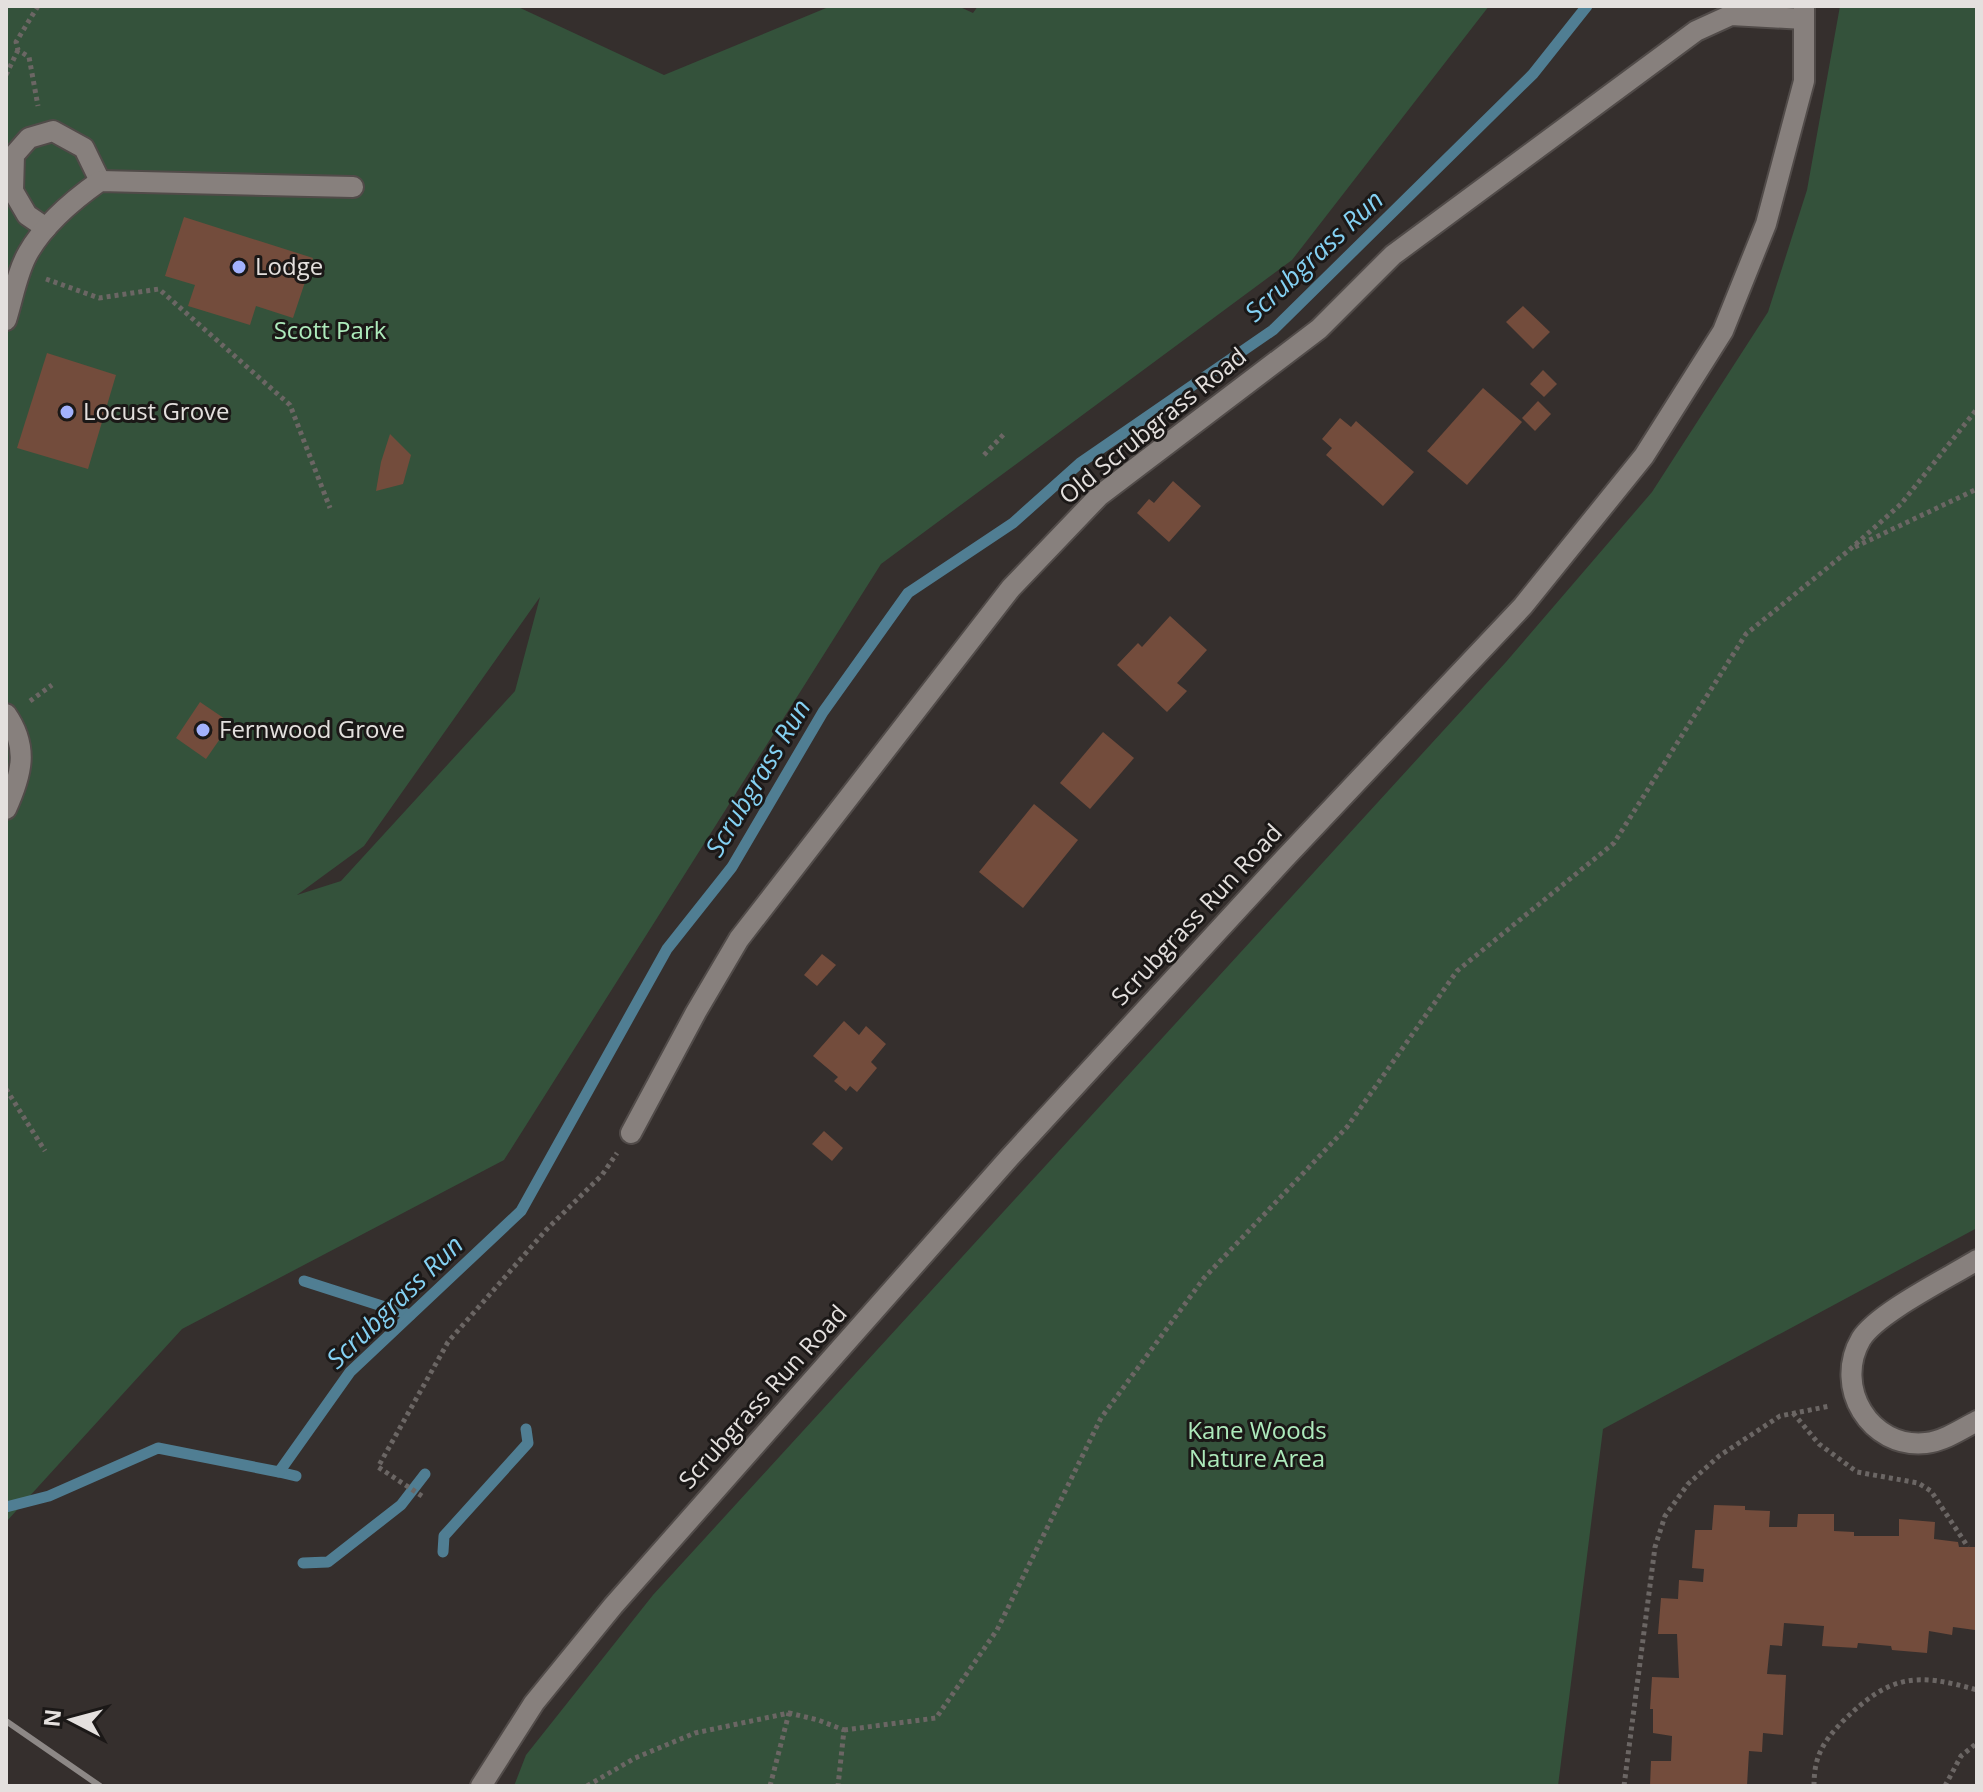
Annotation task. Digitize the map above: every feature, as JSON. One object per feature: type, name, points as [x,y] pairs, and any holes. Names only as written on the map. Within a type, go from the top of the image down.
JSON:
[{"type":"street","name":"Old Scrubgrass Road","points":[[631,1133],[739,939],[1011,588],[1099,496],[1319,329],[1393,255],[1696,31],[1731,15],[1804,13]]},
{"type":"street","name":"Scrubgrass Run Road","points":[[481,1786],[534,1703],[613,1606],[1009,1158],[1285,858],[1523,606],[1644,456],[1723,331],[1766,224],[1804,81],[1804,13]]},
{"type":"street","points":[[46,228],[27,215],[13,191],[14,155],[29,138],[53,131],[84,148],[100,181]]},
{"type":"street","points":[[6,320],[27,254],[46,228],[100,181],[353,187]]},
{"type":"street","points":[[6,809],[17,785],[22,743],[15,710]]},
{"type":"street","points":[[1977,1260],[1878,1321],[1862,1337],[1853,1357],[1850,1379],[1855,1401],[1867,1420],[1884,1435],[1906,1442],[1928,1443],[1977,1421]]},
{"type":"path","points":[[6,75],[18,50],[18,34],[26,28],[38,6]]},
{"type":"path","points":[[18,50],[29,57],[34,79]]},
{"type":"path","points":[[41,277],[99,298],[159,289],[290,405],[330,508]]},
{"type":"path","points":[[587,1786],[635,1758],[695,1733],[789,1713],[844,1730],[936,1718],[997,1630],[1101,1418],[1204,1278],[1347,1127],[1457,971],[1614,843],[1746,634],[1901,504],[1977,409]]},
{"type":"path","points":[[984,455],[1004,434]]},
{"type":"path","points":[[1848,551],[1977,489]]},
{"type":"path","points":[[15,710],[52,685]]},
{"type":"path","points":[[6,1089],[45,1151]]},
{"type":"path","points":[[422,1496],[378,1467],[448,1342],[547,1229],[602,1175],[631,1133]]},
{"type":"path","points":[[1624,1786],[1655,1547],[1665,1516],[1688,1484],[1719,1456],[1780,1416],[1855,1401]]},
{"type":"path","points":[[1793,1413],[1819,1444],[1857,1472],[1918,1483],[1931,1491],[1968,1547]]},
{"type":"path","points":[[1814,1786],[1814,1772],[1823,1742],[1864,1701],[1889,1684],[1941,1680],[1977,1690]]},
{"type":"path","points":[[770,1786],[789,1713]]},
{"type":"path","points":[[838,1786],[844,1730]]},
{"type":"path","points":[[1945,1786],[1961,1756],[1977,1743]]},
{"type":"green space","name":"Scott Park","points":[[6,6],[516,6],[664,75],[831,6],[958,6],[973,13],[978,6],[1489,6],[1292,260],[881,564],[504,1160],[182,1329],[6,1522]],"holes":[[[540,597],[515,691],[341,881],[297,895],[364,846]]]},
{"type":"green space","name":"Kane Woods Nature Area","points":[[1840,6],[1977,6],[1977,1228],[1603,1429],[1558,1786],[514,1786],[526,1755],[653,1595],[1506,662],[1652,492],[1768,312],[1807,190]]},
{"type":"building","name":"Lodge","points":[[184,217],[313,258],[293,318],[256,306],[250,325],[188,306],[195,285],[165,276]]},
{"type":"building","points":[[1523,306],[1550,332],[1533,349],[1506,322]]},
{"type":"building","name":"Locust Grove","points":[[47,353],[116,375],[88,469],[17,448]]},
{"type":"building","points":[[1543,370],[1557,384],[1544,397],[1530,384]]},
{"type":"building","points":[[1483,388],[1522,422],[1467,485],[1427,451]]},
{"type":"building","points":[[1538,401],[1551,414],[1535,431],[1522,418]]},
{"type":"building","points":[[1340,418],[1351,427],[1356,421],[1414,472],[1383,506],[1326,455],[1332,448],[1322,439]]},
{"type":"building","points":[[390,434],[411,455],[403,484],[376,491],[381,462]]},
{"type":"building","points":[[1173,481],[1201,506],[1169,542],[1137,513],[1149,499],[1154,503]]},
{"type":"building","points":[[1170,616],[1207,650],[1177,683],[1187,691],[1167,712],[1117,665],[1138,643],[1142,647]]},
{"type":"building","name":"Fernwood Grove","points":[[200,702],[231,723],[206,759],[176,738]]},
{"type":"building","points":[[1103,732],[1134,758],[1090,809],[1060,783]]},
{"type":"building","points":[[1034,804],[1078,840],[1023,908],[979,872]]},
{"type":"building","points":[[822,954],[836,965],[817,986],[804,975]]},
{"type":"building","points":[[844,1021],[859,1035],[866,1026],[886,1044],[871,1062],[877,1068],[857,1092],[850,1086],[846,1091],[834,1081],[838,1077],[813,1056]]},
{"type":"building","points":[[824,1131],[843,1148],[832,1161],[812,1144]]},
{"type":"building","points":[[1714,1505],[1770,1511],[1769,1527],[1797,1527],[1798,1514],[1834,1514],[1834,1531],[1854,1532],[1854,1536],[1899,1536],[1899,1519],[1935,1522],[1934,1539],[1958,1542],[1959,1547],[1977,1547],[1975,1630],[1953,1627],[1952,1635],[1929,1631],[1927,1653],[1858,1643],[1857,1648],[1822,1646],[1824,1626],[1784,1623],[1782,1646],[1770,1645],[1767,1674],[1786,1675],[1783,1735],[1763,1733],[1762,1752],[1749,1751],[1747,1786],[1650,1786],[1651,1761],[1671,1761],[1672,1736],[1653,1733],[1653,1709],[1650,1709],[1652,1677],[1679,1678],[1677,1634],[1658,1634],[1661,1598],[1678,1599],[1679,1580],[1703,1582],[1704,1569],[1692,1568],[1695,1530],[1712,1530]]},
{"type":"waterway","name":"Scrubgrass Run","points":[[6,1507],[49,1496],[158,1448],[279,1472],[350,1372],[521,1211],[667,949],[732,867],[823,712],[908,593],[1013,523],[1080,463],[1273,330],[1533,74],[1587,6]]},
{"type":"waterway","points":[[304,1281],[410,1315]]},
{"type":"waterway","points":[[443,1552],[444,1536],[528,1443],[526,1429]]},
{"type":"waterway","points":[[279,1472],[296,1476]]},
{"type":"waterway","points":[[303,1563],[328,1562],[401,1505],[425,1474]]},
{"type":"railway","points":[[6,1721],[100,1786]]},
{"type":"place","name":"Lodge","points":[[239,267]]},
{"type":"place","name":"Locust Grove","points":[[67,412]]},
{"type":"place","name":"Fernwood Grove","points":[[203,730]]}]
